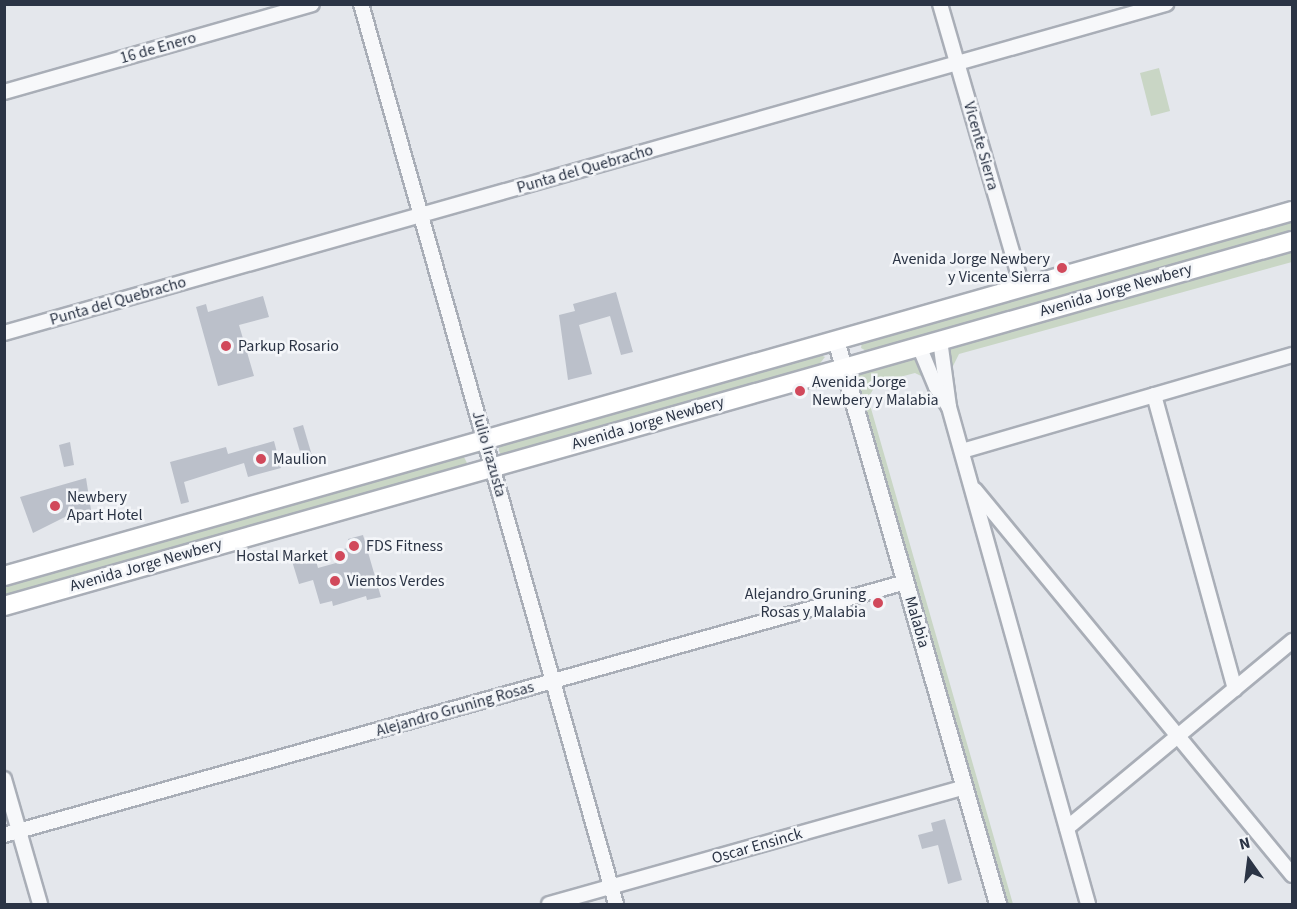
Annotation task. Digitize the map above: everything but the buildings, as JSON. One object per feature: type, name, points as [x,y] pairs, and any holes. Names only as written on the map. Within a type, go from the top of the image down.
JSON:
[{"type":"main road","name":"Avenida Jorge Newbery","points":[[4,576],[1293,211]]},
{"type":"main road","name":"Avenida Jorge Newbery","points":[[4,606],[1293,240]]},
{"type":"street","name":"16 de Enero","points":[[4,92],[312,4]]},
{"type":"street","name":"Julio Irazusta","points":[[361,4],[616,904]]},
{"type":"street","name":"Vicente Sierra","points":[[940,4],[1022,288]]},
{"type":"street","name":"Punta del Quebracho","points":[[4,333],[1166,4]]},
{"type":"street","name":"Malabia","points":[[836,340],[998,904]]},
{"type":"street","points":[[940,340],[950,407],[1088,904]]},
{"type":"street","points":[[919,346],[936,387],[950,407]]},
{"type":"street","points":[[962,451],[1293,355]]},
{"type":"street","points":[[1154,395],[1235,689]]},
{"type":"street","points":[[972,485],[1293,875]]},
{"type":"street","name":"Alejandro Gruning Rosas","points":[[4,835],[906,582]]},
{"type":"street","points":[[1067,828],[1179,739],[1293,641]]},
{"type":"street","points":[[4,779],[40,904]]},
{"type":"street","name":"Oscar Ensinck","points":[[549,904],[964,788]]},
{"type":"green space","points":[[1159,68],[1170,111],[1151,116],[1140,73]]},
{"type":"green space","points":[[1292,219],[1292,233],[870,353],[861,348],[862,342]]},
{"type":"green space","points":[[1292,241],[1292,262],[959,354],[949,374],[927,379],[915,373],[877,383],[868,398],[1013,904],[998,904],[844,367]]},
{"type":"green space","points":[[816,353],[825,357],[817,367],[502,456],[499,451],[499,445]]},
{"type":"green space","points":[[463,455],[467,463],[464,468],[5,598],[5,582]]},
{"type":"place","name":"Avenida Jorge Newbery y Vicente Sierra","points":[[1062,268]]},
{"type":"place","name":"Parkup Rosario","points":[[226,346]]},
{"type":"place","name":"Avenida Jorge Newbery y Malabia","points":[[800,391]]},
{"type":"place","name":"Maulion","points":[[261,459]]},
{"type":"place","name":"Newbery Apart Hotel","points":[[55,506]]},
{"type":"place","name":"FDS Fitness","points":[[354,546]]},
{"type":"place","name":"Hostal Market","points":[[340,556]]},
{"type":"place","name":"Vientos Verdes","points":[[335,581]]},
{"type":"place","name":"Alejandro Gruning Rosas y Malabia","points":[[878,603]]}]
